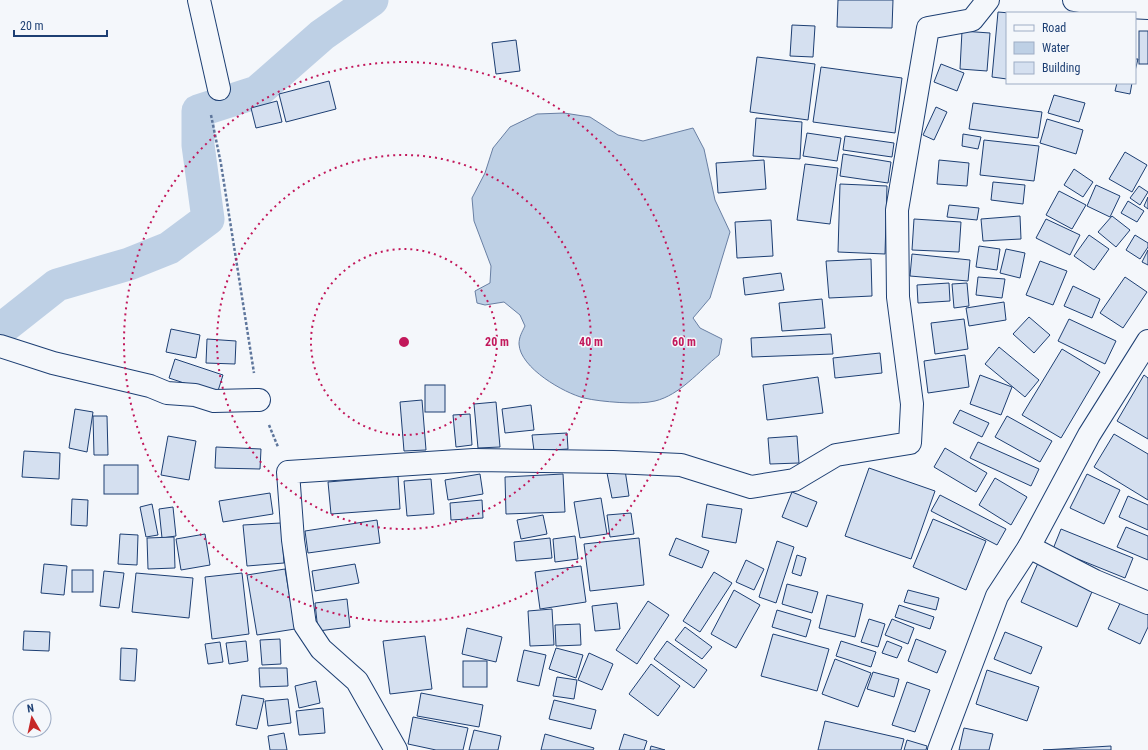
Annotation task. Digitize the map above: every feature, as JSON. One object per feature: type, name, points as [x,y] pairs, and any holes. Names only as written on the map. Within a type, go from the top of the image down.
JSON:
[{"type":"street","points":[[199,0],[219,89]]},
{"type":"street","points":[[396,750],[357,680],[321,649],[305,625],[293,540],[288,472],[474,460],[613,462],[681,466],[751,487],[794,480],[836,455],[910,443],[912,404],[898,297],[897,210],[928,28],[972,20],[988,0]]},
{"type":"street","points":[[1074,0],[1108,6],[1148,8]]},
{"type":"street","points":[[939,750],[997,596],[1029,547],[1090,435],[1148,341]]},
{"type":"street","points":[[0,346],[53,363],[150,386],[168,393],[195,396],[214,401],[259,400]]},
{"type":"street","points":[[1029,547],[1095,581],[1148,603]]},
{"type":"path","points":[[210,112],[221,164],[248,344],[259,400],[288,472]]},
{"type":"water","points":[[564,113],[590,117],[618,135],[643,141],[693,128],[704,149],[715,200],[730,232],[710,298],[693,318],[700,328],[722,339],[719,355],[673,394],[655,401],[630,403],[584,398],[555,385],[535,370],[521,353],[519,341],[525,326],[520,315],[504,302],[485,305],[477,303],[475,291],[490,283],[491,266],[474,221],[472,198],[485,173],[493,148],[510,127],[537,114]]},
{"type":"building","points":[[838,0],[893,0],[892,28],[837,27]]},
{"type":"building","points":[[998,12],[1006,13],[1006,79],[992,77]]},
{"type":"building","points":[[792,25],[815,26],[813,57],[790,56]]},
{"type":"building","points":[[962,31],[990,33],[987,71],[960,69]]},
{"type":"building","points":[[1139,31],[1148,31],[1148,64],[1139,64]]},
{"type":"building","points":[[516,40],[520,71],[496,74],[492,43]]},
{"type":"building","points":[[757,57],[815,64],[808,120],[750,112]]},
{"type":"building","points":[[941,64],[964,73],[957,91],[934,82]]},
{"type":"building","points":[[821,67],[902,78],[895,133],[813,122]]},
{"type":"building","points":[[329,81],[336,109],[286,122],[279,94]]},
{"type":"building","points":[[1117,84],[1132,84],[1130,94],[1115,91]]},
{"type":"building","points":[[1054,95],[1085,103],[1079,122],[1048,113]]},
{"type":"building","points":[[277,101],[282,122],[256,128],[251,108]]},
{"type":"building","points":[[973,103],[1042,112],[1038,138],[969,129]]},
{"type":"building","points":[[936,107],[947,112],[934,140],[923,135]]},
{"type":"building","points":[[756,118],[802,122],[800,159],[753,156]]},
{"type":"building","points":[[1047,119],[1083,130],[1076,154],[1040,143]]},
{"type":"building","points":[[807,133],[841,138],[837,161],[803,156]]},
{"type":"building","points":[[963,134],[981,137],[978,149],[962,146]]},
{"type":"building","points":[[845,136],[894,143],[892,157],[843,150]]},
{"type":"building","points":[[984,140],[1039,146],[1034,181],[980,175]]},
{"type":"building","points":[[1125,152],[1147,165],[1132,192],[1109,179]]},
{"type":"building","points":[[843,154],[891,162],[888,183],[840,176]]},
{"type":"building","points":[[764,160],[766,189],[718,193],[716,163]]},
{"type":"building","points":[[939,160],[969,163],[967,186],[937,184]]},
{"type":"building","points":[[805,164],[838,168],[830,224],[797,220]]},
{"type":"building","points":[[1074,169],[1093,182],[1083,197],[1064,185]]},
{"type":"building","points":[[993,182],[1025,185],[1023,204],[991,200]]},
{"type":"building","points":[[840,184],[887,186],[885,254],[838,252]]},
{"type":"building","points":[[1096,185],[1120,196],[1110,217],[1087,206]]},
{"type":"building","points":[[1139,186],[1148,192],[1140,205],[1130,198]]},
{"type":"building","points":[[1059,191],[1086,205],[1072,229],[1046,215]]},
{"type":"building","points":[[1148,197],[1148,209],[1144,206]]},
{"type":"building","points":[[1128,201],[1144,211],[1137,222],[1121,213]]},
{"type":"building","points":[[949,205],[979,208],[977,220],[947,217]]},
{"type":"building","points":[[1020,216],[1021,239],[983,241],[981,219]]},
{"type":"building","points":[[1112,216],[1130,230],[1116,247],[1098,232]]},
{"type":"building","points":[[914,219],[961,222],[959,252],[912,250]]},
{"type":"building","points":[[1046,219],[1080,235],[1070,255],[1036,238]]},
{"type":"building","points":[[771,220],[773,256],[737,258],[735,222]]},
{"type":"building","points":[[1089,235],[1109,249],[1094,270],[1074,256]]},
{"type":"building","points":[[1135,235],[1148,243],[1148,247],[1140,259],[1126,250]]},
{"type":"building","points":[[979,246],[1000,249],[997,270],[976,267]]},
{"type":"building","points":[[1006,249],[1025,253],[1020,278],[1000,273]]},
{"type":"building","points":[[1148,250],[1148,265],[1142,262]]},
{"type":"building","points":[[912,254],[970,260],[968,281],[910,276]]},
{"type":"building","points":[[871,259],[872,296],[829,298],[826,261]]},
{"type":"building","points":[[1040,261],[1067,271],[1053,305],[1026,295]]},
{"type":"building","points":[[781,273],[784,290],[745,295],[743,278]]},
{"type":"building","points":[[978,277],[1005,279],[1002,298],[976,295]]},
{"type":"building","points":[[1125,277],[1147,292],[1123,328],[1100,313]]},
{"type":"building","points":[[949,283],[950,301],[918,303],[917,285]]},
{"type":"building","points":[[967,283],[969,306],[954,308],[952,284]]},
{"type":"building","points":[[1073,286],[1100,299],[1092,318],[1064,306]]},
{"type":"building","points":[[822,299],[825,328],[782,331],[779,303]]},
{"type":"building","points":[[1004,302],[1006,320],[969,326],[966,308]]},
{"type":"building","points":[[1029,317],[1050,335],[1034,353],[1013,334]]},
{"type":"building","points":[[964,319],[968,349],[935,354],[931,323]]},
{"type":"building","points":[[1069,319],[1116,341],[1105,364],[1058,341]]},
{"type":"building","points":[[171,329],[200,335],[196,358],[166,352]]},
{"type":"building","points":[[831,334],[833,354],[752,357],[751,338]]},
{"type":"building","points":[[207,339],[236,341],[235,364],[206,363]]},
{"type":"building","points":[[999,347],[1039,380],[1025,397],[985,364]]},
{"type":"building","points":[[1062,349],[1100,372],[1061,438],[1022,415]]},
{"type":"building","points":[[880,353],[882,373],[835,378],[833,358]]},
{"type":"building","points":[[965,355],[969,387],[928,393],[924,361]]},
{"type":"building","points":[[175,359],[223,375],[217,394],[169,378]]},
{"type":"building","points":[[980,375],[1012,387],[1001,415],[970,404]]},
{"type":"building","points":[[1144,375],[1148,378],[1148,439],[1117,421]]},
{"type":"building","points":[[818,377],[823,413],[767,420],[763,385]]},
{"type":"building","points":[[425,385],[445,385],[445,412],[425,412]]},
{"type":"building","points":[[422,400],[426,450],[404,451],[400,402]]},
{"type":"building","points":[[496,402],[500,447],[478,448],[474,404]]},
{"type":"building","points":[[531,405],[534,430],[505,433],[502,409]]},
{"type":"building","points":[[75,409],[93,412],[87,452],[69,448]]},
{"type":"building","points":[[960,410],[989,423],[982,437],[953,423]]},
{"type":"building","points":[[470,414],[472,445],[456,447],[453,415]]},
{"type":"building","points":[[93,416],[107,416],[108,455],[94,455]]},
{"type":"building","points":[[1007,416],[1052,441],[1040,462],[995,437]]},
{"type":"building","points":[[567,433],[568,449],[534,451],[532,435]]},
{"type":"building","points":[[1114,434],[1148,454],[1148,500],[1094,467]]},
{"type":"building","points":[[168,436],[196,441],[189,480],[161,475]]},
{"type":"building","points":[[797,436],[799,463],[770,464],[768,438]]},
{"type":"building","points":[[978,442],[1039,469],[1031,486],[970,458]]},
{"type":"building","points":[[216,447],[261,449],[260,469],[215,468]]},
{"type":"building","points":[[945,448],[987,473],[976,492],[934,467]]},
{"type":"building","points":[[24,451],[60,453],[59,479],[22,477]]},
{"type":"building","points":[[104,465],[138,465],[138,494],[104,494]]},
{"type":"building","points":[[869,468],[935,491],[911,559],[845,536]]},
{"type":"building","points":[[625,470],[629,496],[612,498],[607,473]]},
{"type":"building","points":[[480,474],[483,494],[448,500],[445,480]]},
{"type":"building","points":[[563,474],[565,512],[506,514],[505,477]]},
{"type":"building","points":[[1087,474],[1120,490],[1104,524],[1070,508]]},
{"type":"building","points":[[398,476],[400,509],[331,514],[328,482]]},
{"type":"building","points":[[995,478],[1027,497],[1011,525],[979,505]]},
{"type":"building","points":[[431,479],[434,514],[407,516],[404,481]]},
{"type":"building","points":[[792,492],[817,502],[807,527],[782,517]]},
{"type":"building","points":[[270,493],[273,514],[223,522],[219,501]]},
{"type":"building","points":[[940,495],[1006,529],[997,545],[931,511]]},
{"type":"building","points":[[1128,496],[1148,505],[1148,530],[1119,517]]},
{"type":"building","points":[[601,498],[607,534],[580,538],[574,502]]},
{"type":"building","points":[[72,499],[88,500],[87,526],[71,525]]},
{"type":"building","points":[[482,500],[483,518],[451,520],[450,503]]},
{"type":"building","points":[[152,504],[158,535],[146,537],[140,507]]},
{"type":"building","points":[[707,504],[742,509],[736,543],[702,537]]},
{"type":"building","points":[[173,507],[176,536],[162,538],[159,509]]},
{"type":"building","points":[[631,513],[634,534],[610,537],[607,515]]},
{"type":"building","points":[[543,515],[547,534],[521,539],[517,520]]},
{"type":"building","points":[[933,519],[986,541],[966,590],[913,567]]},
{"type":"building","points":[[377,520],[380,543],[308,553],[305,531]]},
{"type":"building","points":[[281,523],[284,563],[247,566],[243,525]]},
{"type":"building","points":[[1126,527],[1148,536],[1148,560],[1117,547]]},
{"type":"building","points":[[1061,529],[1133,558],[1125,578],[1053,549]]},
{"type":"building","points":[[120,534],[138,535],[137,565],[118,564]]},
{"type":"building","points":[[205,534],[210,565],[181,570],[176,539]]},
{"type":"building","points":[[575,536],[578,559],[555,562],[553,539]]},
{"type":"building","points":[[174,537],[175,568],[148,569],[147,538]]},
{"type":"building","points":[[550,538],[552,558],[516,561],[514,542]]},
{"type":"building","points":[[639,538],[644,585],[590,591],[584,544]]},
{"type":"building","points":[[676,538],[709,551],[702,568],[669,555]]},
{"type":"building","points":[[777,541],[794,547],[776,603],[759,597]]},
{"type":"building","points":[[797,555],[806,558],[801,576],[792,573]]},
{"type":"building","points":[[746,560],[764,569],[754,590],[736,582]]},
{"type":"building","points":[[1038,563],[1094,587],[1077,627],[1021,602]]},
{"type":"building","points":[[44,564],[67,566],[64,595],[41,593]]},
{"type":"building","points":[[355,564],[359,583],[315,591],[312,571]]},
{"type":"building","points":[[581,566],[586,602],[540,609],[535,572]]},
{"type":"building","points":[[285,569],[295,629],[257,635],[247,575]]},
{"type":"building","points":[[72,570],[93,570],[93,592],[72,592]]},
{"type":"building","points":[[104,571],[124,573],[119,608],[100,606]]},
{"type":"building","points":[[714,572],[732,583],[700,632],[683,621]]},
{"type":"building","points":[[136,573],[193,578],[189,618],[132,612]]},
{"type":"building","points":[[242,573],[249,634],[212,639],[205,577]]},
{"type":"building","points":[[787,584],[818,592],[812,613],[782,604]]},
{"type":"building","points":[[734,590],[760,605],[736,648],[711,634]]},
{"type":"building","points":[[908,590],[939,598],[936,610],[904,602]]},
{"type":"building","points":[[827,595],[863,604],[855,637],[819,628]]},
{"type":"building","points":[[347,599],[350,627],[318,631],[315,603]]},
{"type":"building","points":[[1122,599],[1148,612],[1148,627],[1140,644],[1108,629]]},
{"type":"building","points":[[648,601],[669,615],[637,664],[616,650]]},
{"type":"building","points":[[617,603],[620,629],[595,631],[592,606]]},
{"type":"building","points":[[899,605],[934,617],[930,629],[895,617]]},
{"type":"building","points":[[552,609],[554,645],[530,646],[528,611]]},
{"type":"building","points":[[777,610],[811,620],[806,637],[772,627]]},
{"type":"building","points":[[869,619],[885,624],[878,647],[861,642]]},
{"type":"building","points":[[892,619],[914,628],[908,644],[885,635]]},
{"type":"building","points":[[580,624],[581,645],[556,646],[555,625]]},
{"type":"building","points":[[685,627],[712,647],[702,659],[675,640]]},
{"type":"building","points":[[467,628],[502,637],[496,662],[462,654]]},
{"type":"building","points":[[24,631],[50,632],[49,651],[23,650]]},
{"type":"building","points":[[1005,632],[1042,647],[1031,674],[994,659]]},
{"type":"building","points":[[773,634],[829,649],[817,691],[761,676]]},
{"type":"building","points":[[425,636],[432,689],[390,694],[383,641]]},
{"type":"building","points":[[280,639],[281,664],[262,665],[260,640]]},
{"type":"building","points":[[916,639],[946,651],[937,673],[908,661]]},
{"type":"building","points":[[246,641],[248,661],[229,664],[226,643]]},
{"type":"building","points":[[667,641],[707,670],[694,688],[654,659]]},
{"type":"building","points":[[841,641],[876,652],[871,667],[836,656]]},
{"type":"building","points":[[887,641],[902,647],[897,658],[882,653]]},
{"type":"building","points":[[220,642],[223,662],[208,664],[205,644]]},
{"type":"building","points":[[121,648],[137,649],[135,681],[120,680]]},
{"type":"building","points":[[556,648],[583,655],[576,678],[549,669]]},
{"type":"building","points":[[524,650],[546,655],[539,686],[517,681]]},
{"type":"building","points":[[589,653],[613,664],[602,690],[578,680]]},
{"type":"building","points":[[835,659],[871,673],[858,707],[822,694]]},
{"type":"building","points":[[463,661],[487,661],[487,687],[463,687]]},
{"type":"building","points":[[651,664],[680,686],[658,716],[629,694]]},
{"type":"building","points":[[259,668],[287,668],[288,686],[260,687]]},
{"type":"building","points":[[987,670],[1039,687],[1027,721],[976,704]]},
{"type":"building","points":[[873,672],[899,679],[894,697],[867,689]]},
{"type":"building","points":[[557,677],[577,680],[574,699],[553,696]]},
{"type":"building","points":[[316,681],[320,703],[299,708],[295,686]]},
{"type":"building","points":[[907,682],[930,690],[915,732],[892,725]]},
{"type":"building","points":[[421,693],[483,705],[479,727],[417,716]]},
{"type":"building","points":[[242,695],[264,699],[257,729],[236,725]]},
{"type":"building","points":[[288,699],[291,723],[268,726],[265,701]]},
{"type":"building","points":[[554,700],[596,710],[591,729],[549,719]]},
{"type":"building","points":[[323,708],[325,733],[299,735],[296,711]]},
{"type":"building","points":[[413,717],[468,728],[463,750],[436,750],[408,744]]},
{"type":"building","points":[[825,721],[904,739],[901,750],[818,750]]},
{"type":"building","points":[[964,728],[993,734],[989,750],[959,750]]},
{"type":"building","points":[[474,730],[501,736],[498,750],[469,750]]},
{"type":"building","points":[[284,733],[287,750],[270,750],[268,736]]},
{"type":"building","points":[[545,734],[594,748],[593,750],[541,750]]},
{"type":"building","points":[[624,734],[647,741],[644,750],[619,750]]},
{"type":"building","points":[[907,740],[927,746],[926,750],[904,750]]},
{"type":"building","points":[[651,746],[665,750],[650,750]]},
{"type":"building","points":[[1111,746],[1111,750],[1043,750]]},
{"type":"waterway","points":[[0,330],[57,285],[129,264],[169,248],[208,219],[198,145],[198,111],[257,92],[322,35],[372,0]]}]
